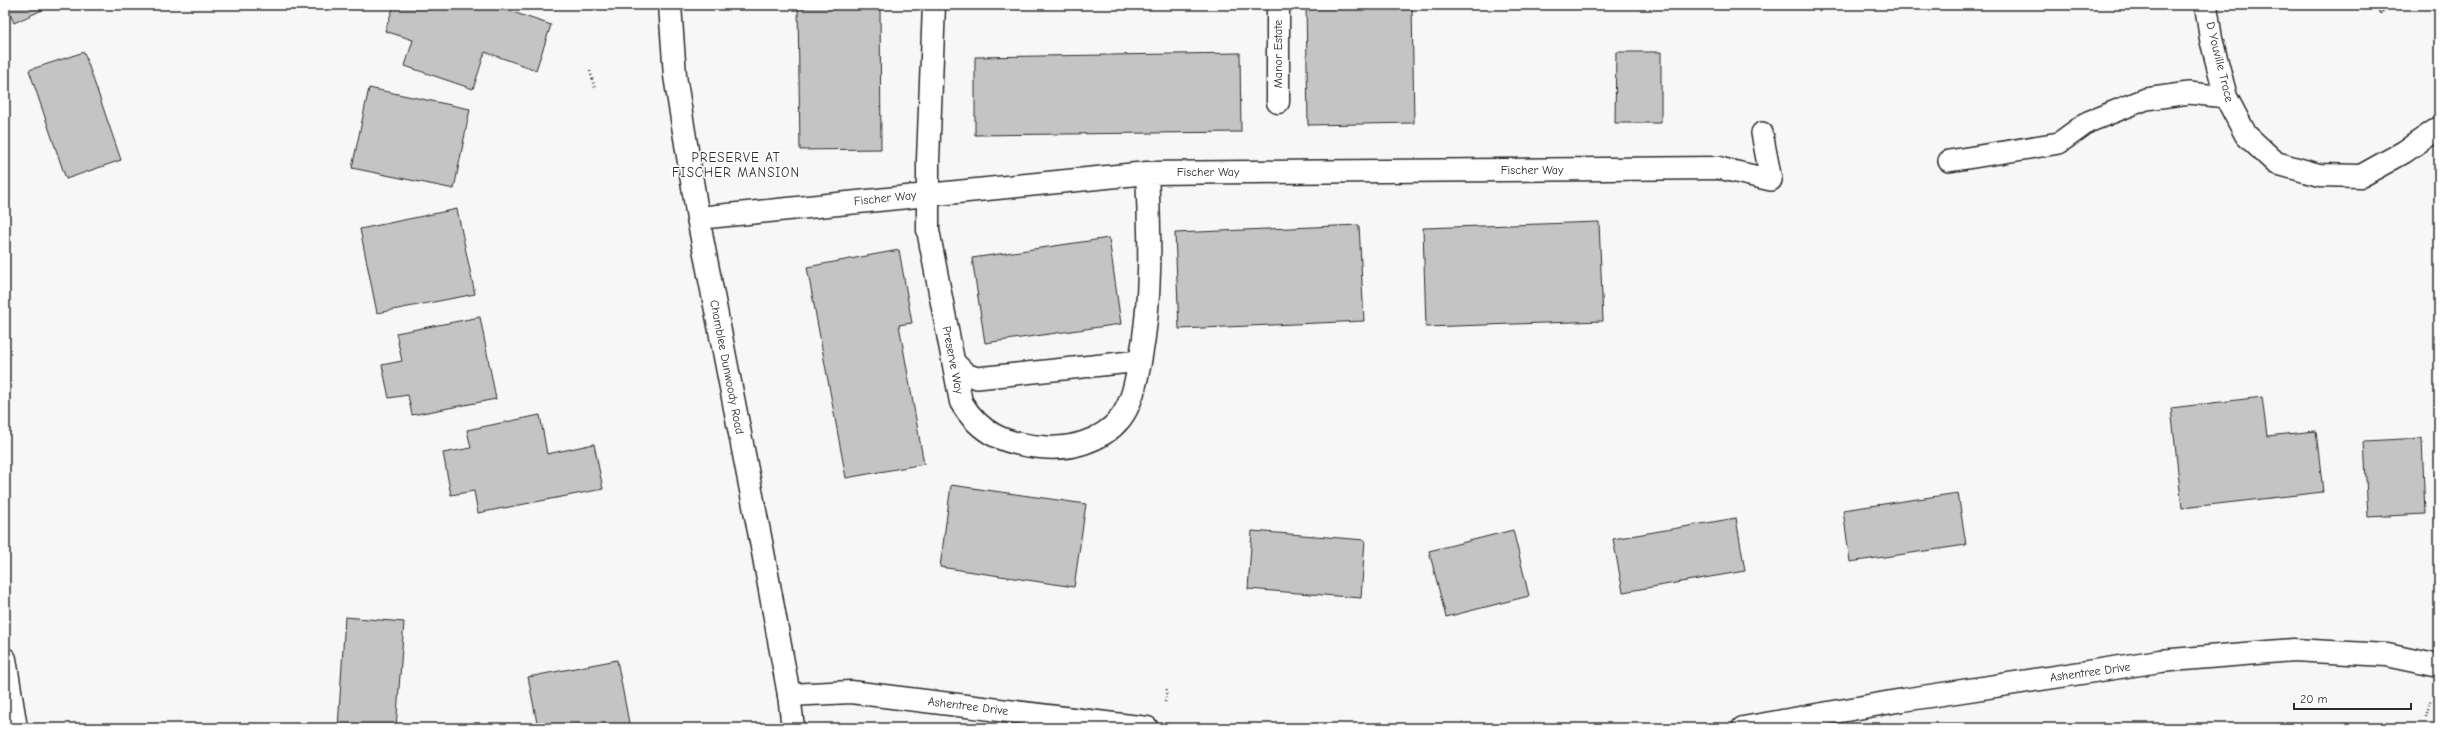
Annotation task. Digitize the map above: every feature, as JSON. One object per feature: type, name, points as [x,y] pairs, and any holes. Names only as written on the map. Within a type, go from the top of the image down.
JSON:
[{"type":"street","name":"Chamblee Dunwoody Road","points":[[670,5],[675,76],[698,218],[789,695],[793,728]]},
{"type":"street","name":"Preserve Way","points":[[934,5],[927,193],[928,230],[961,402],[970,418],[1003,441],[1052,448],[1073,447],[1098,437],[1110,429],[1127,409],[1145,342],[1150,261],[1146,173]]},
{"type":"street","name":"Manor Estate","points":[[1278,5],[1278,102]]},
{"type":"street","name":"D Youville Trace","points":[[2206,5],[2211,39],[2226,97],[2246,135],[2276,163],[2319,175],[2361,176],[2404,152],[2439,128]]},
{"type":"street","name":"Fischer Way","points":[[698,218],[927,193],[1146,173],[1719,168]]},
{"type":"street","name":"Ashentree Drive","points":[[1743,728],[1903,700],[2160,661],[2293,650],[2387,655],[2439,666]]},
{"type":"street","points":[[5,659],[16,728]]},
{"type":"street","name":"Ashentree Drive","points":[[789,695],[851,692],[1147,728]]},
{"type":"lane","points":[[1949,161],[2059,143],[2088,122],[2146,99],[2189,93],[2226,97]]},
{"type":"lane","points":[[1719,168],[1771,180],[1762,133]]},
{"type":"lane","points":[[953,361],[966,374],[977,378],[1140,361]]},
{"type":"path","points":[[590,71],[595,89]]},
{"type":"building","points":[[6,5],[53,5],[14,23]]},
{"type":"building","points":[[394,5],[492,5],[551,25],[536,70],[485,52],[473,89],[405,66],[413,40],[385,31]]},
{"type":"building","points":[[798,5],[880,5],[881,149],[800,150]]},
{"type":"building","points":[[1306,5],[1412,5],[1414,123],[1308,125]]},
{"type":"building","points":[[2374,5],[2394,5],[2380,14]]},
{"type":"building","points":[[84,52],[121,160],[66,179],[29,70]]},
{"type":"building","points":[[1616,52],[1661,52],[1661,123],[1615,123]]},
{"type":"building","points":[[1240,53],[1241,132],[975,135],[975,57]]},
{"type":"building","points":[[369,88],[470,109],[454,189],[352,168]]},
{"type":"building","points":[[457,209],[475,294],[377,313],[360,229]]},
{"type":"building","points":[[1599,222],[1603,321],[1426,327],[1423,228]]},
{"type":"building","points":[[1359,225],[1364,321],[1179,329],[1175,233]]},
{"type":"building","points":[[1109,238],[1121,324],[985,343],[972,258]]},
{"type":"building","points":[[899,250],[912,323],[899,325],[924,464],[846,478],[807,267]]},
{"type":"building","points":[[480,317],[496,399],[412,415],[408,395],[389,398],[382,365],[402,361],[396,333]]},
{"type":"building","points":[[2262,397],[2267,436],[2316,431],[2323,492],[2182,508],[2171,408]]},
{"type":"building","points":[[540,415],[547,454],[594,444],[603,489],[478,513],[474,491],[451,495],[443,453],[471,448],[467,430]]},
{"type":"building","points":[[2422,438],[2425,514],[2368,517],[2364,441]]},
{"type":"building","points":[[951,485],[1086,504],[1074,587],[940,567]]},
{"type":"building","points":[[1958,493],[1966,545],[1850,562],[1843,510]]},
{"type":"building","points":[[1736,518],[1745,571],[1623,592],[1613,539]]},
{"type":"building","points":[[1513,530],[1529,596],[1446,617],[1429,551]]},
{"type":"building","points":[[1252,531],[1365,540],[1361,598],[1248,589]]},
{"type":"building","points":[[345,617],[404,622],[396,728],[338,728]]},
{"type":"building","points":[[617,660],[630,728],[538,728],[528,677]]},
{"type":"district","name":"PRESERVE AT FISCHER MANSION","points":[[736,164]]}]
